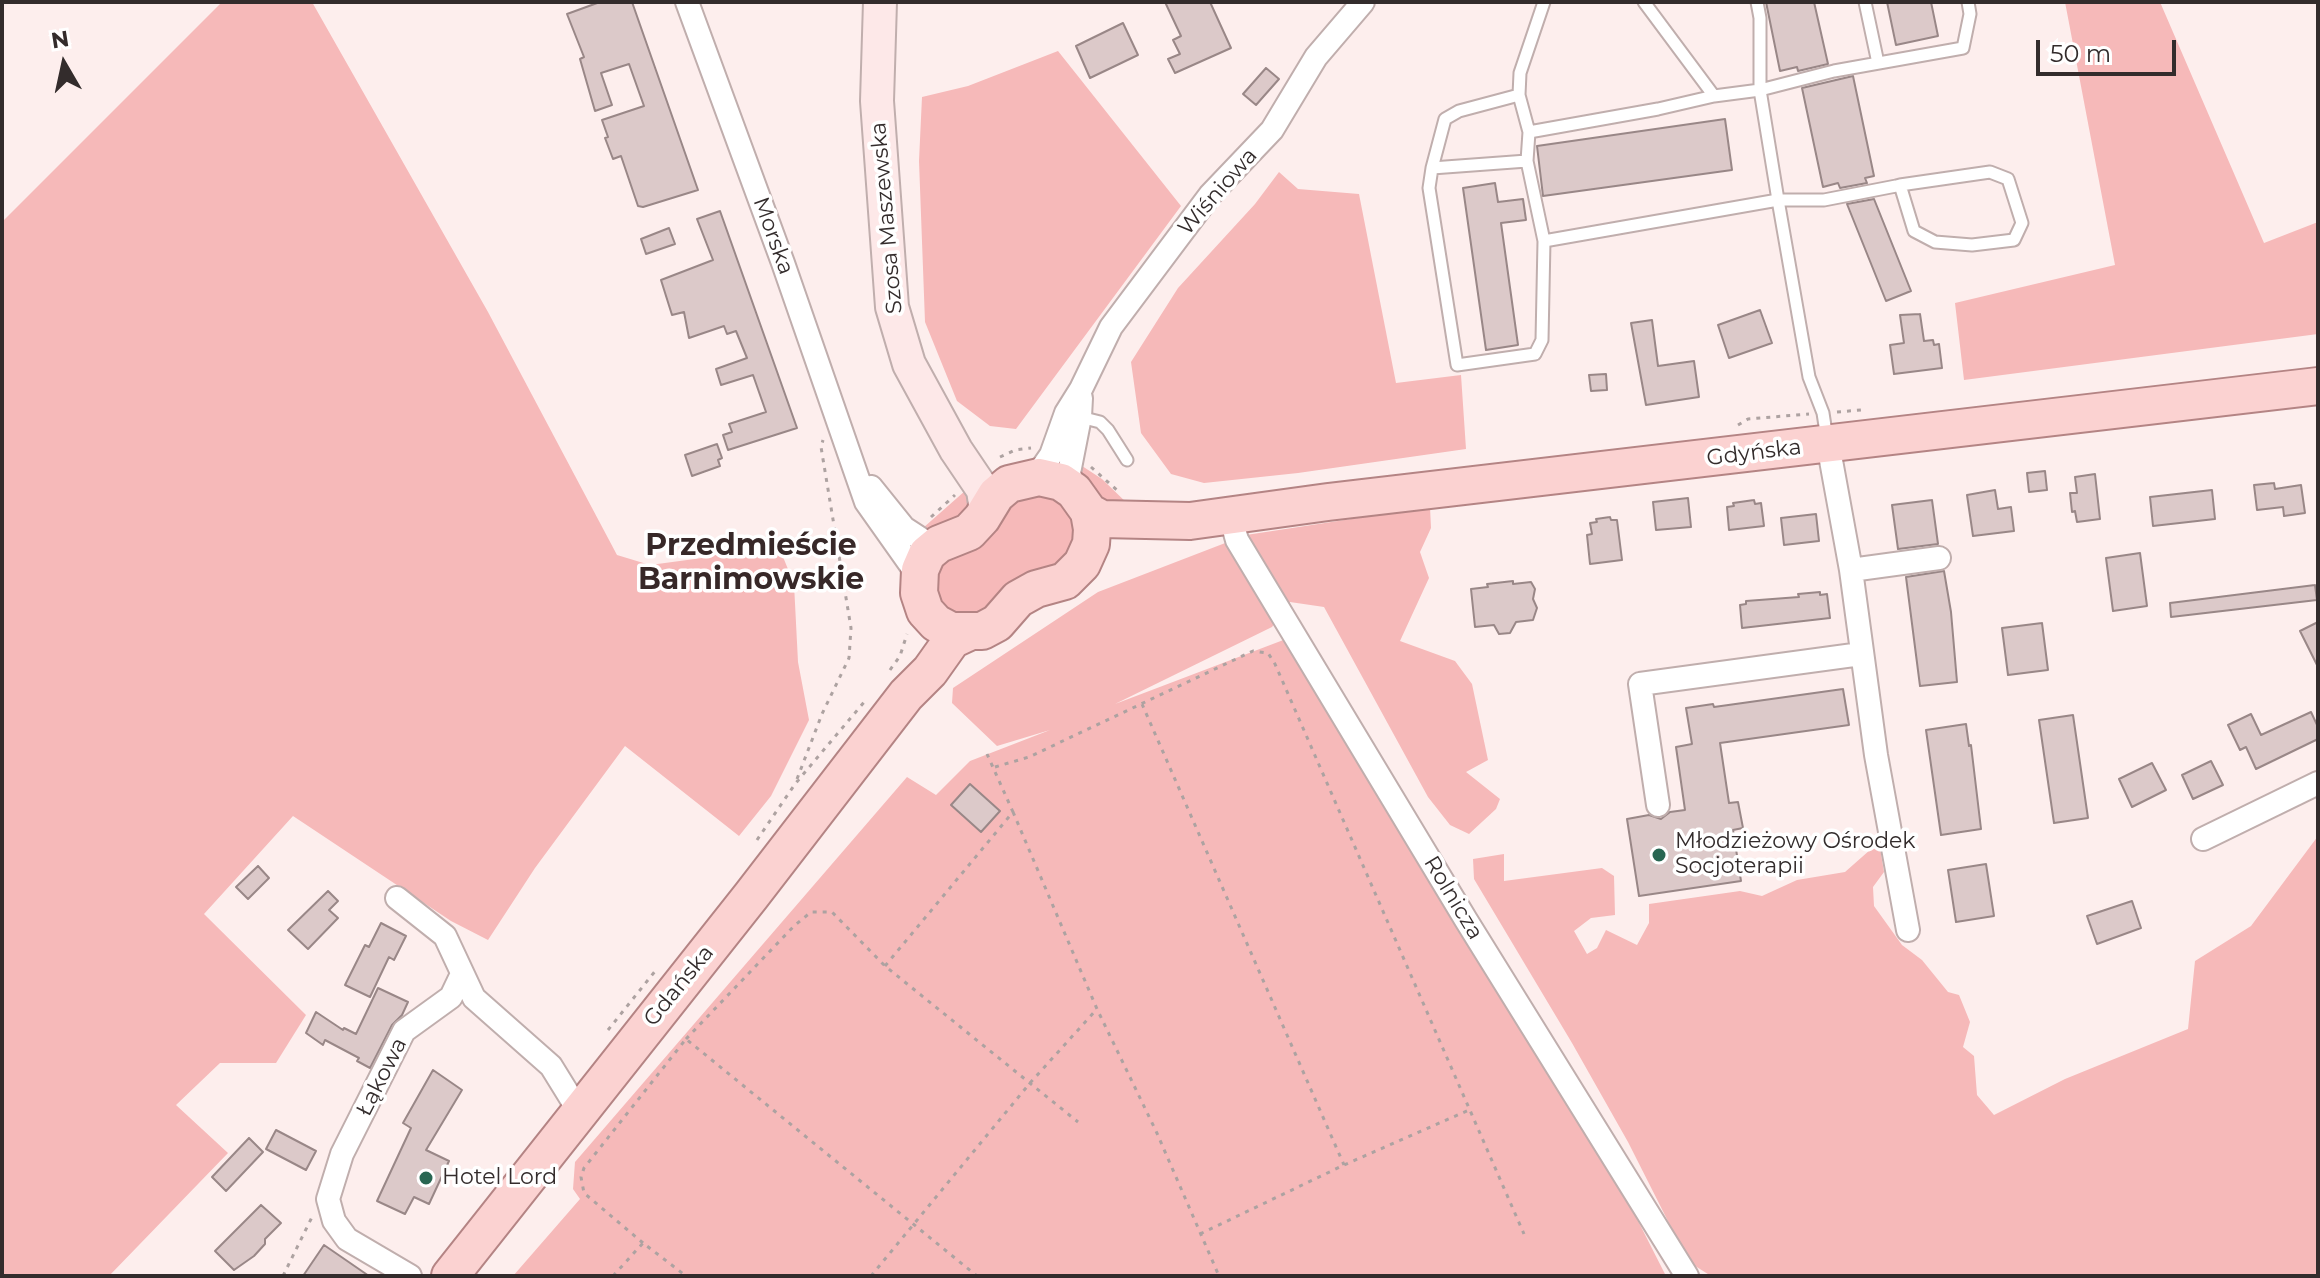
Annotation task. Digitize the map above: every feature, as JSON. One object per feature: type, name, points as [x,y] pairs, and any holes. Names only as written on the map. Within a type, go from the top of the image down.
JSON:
[{"type":"main road","name":"Szosa Maszewska","points":[[880,2],[877,101],[888,283],[902,347],[925,396],[983,490],[986,511]]},
{"type":"main road","name":"Gdyńska","points":[[1024,479],[1052,479],[1102,519],[1190,521],[2318,386]]},
{"type":"main road","name":"Szosa Maszewska","points":[[943,423],[999,471],[1024,479]]},
{"type":"main road","points":[[939,544],[969,532],[996,495],[1024,479]]},
{"type":"main road","points":[[1081,502],[1091,537],[1086,557]]},
{"type":"main road","name":"Gdyńska","points":[[967,633],[982,631],[997,623],[1012,604],[1029,592],[1065,581],[1086,557],[1101,546],[1153,534],[1190,521]]},
{"type":"main road","name":"Gdańska","points":[[906,695],[914,663],[923,644],[923,562],[939,544]]},
{"type":"main road","points":[[922,598],[936,623],[943,628],[967,633]]},
{"type":"main road","name":"Gdańska","points":[[450,1276],[742,908],[906,695],[930,671],[952,640],[967,633]]},
{"type":"street","name":"Morska","points":[[687,2],[866,502],[912,567],[922,598]]},
{"type":"street","name":"Wiśniowa","points":[[1024,479],[1042,468],[1051,455],[1073,415],[1081,389],[1111,327],[1210,195],[1272,130],[1316,57],[1363,2]]},
{"type":"street","name":"Wiśniowa","points":[[1073,415],[1069,473],[1081,502]]},
{"type":"street","points":[[1828,444],[1908,930]]},
{"type":"street","name":"Morska","points":[[857,471],[904,528],[927,543],[939,544]]},
{"type":"street","name":"Rolnicza","points":[[1230,515],[1237,540],[1466,920],[1687,1276]]},
{"type":"street","points":[[1851,570],[1939,558]]},
{"type":"street","points":[[1658,805],[1640,684],[1861,654]]},
{"type":"street","points":[[2203,839],[2318,783]]},
{"type":"street","points":[[397,898],[445,936],[474,998],[551,1066],[572,1100],[583,1107]]},
{"type":"street","name":"Łąkowa","points":[[328,1199],[342,1154],[404,1031],[451,997],[462,974]]},
{"type":"street","points":[[328,1199],[334,1221],[347,1239],[410,1276]]},
{"type":"lane","points":[[1519,95],[1459,111],[1445,119],[1432,168],[1429,188],[1457,365],[1535,354],[1542,340],[1544,241],[1527,161],[1529,132],[1519,95],[1520,73],[1544,2]]},
{"type":"lane","points":[[1757,2],[1760,18],[1760,90],[1809,377],[1823,413],[1828,444]]},
{"type":"lane","points":[[1865,2],[1878,63]]},
{"type":"lane","points":[[1529,132],[1760,90],[1878,63],[1963,48],[1970,14],[1968,2]]},
{"type":"lane","points":[[1647,3],[1714,96]]},
{"type":"lane","points":[[1432,168],[1527,161]]},
{"type":"lane","points":[[1544,241],[1778,200],[1824,200],[1900,185],[1990,172],[2008,179],[2022,223],[2014,240],[1972,245],[1935,242],[1914,231],[1900,185]]},
{"type":"lane","points":[[1073,415],[1100,422],[1127,460]]},
{"type":"path","points":[[824,438],[821,447],[851,628],[849,658],[822,714],[795,784],[866,699]]},
{"type":"path","points":[[995,767],[1029,757],[1253,651],[1268,653],[1524,1234]]},
{"type":"path","points":[[1142,704],[1344,1165]]},
{"type":"path","points":[[987,754],[1097,1009],[1156,1131],[1219,1276]]},
{"type":"path","points":[[885,966],[1013,812]]},
{"type":"path","points":[[686,1276],[584,1193],[581,1177],[584,1168],[686,1039],[811,912],[832,912],[885,966],[1078,1122]]},
{"type":"path","points":[[871,1276],[1030,1083],[1097,1009]]},
{"type":"path","points":[[686,1039],[977,1276]]},
{"type":"path","points":[[1200,1234],[1469,1110]]},
{"type":"path","points":[[283,1276],[322,1199],[328,1199]]},
{"type":"path","points":[[613,1276],[643,1243]]},
{"type":"shaded area","points":[[222,2],[312,2],[488,312],[617,555],[650,565],[744,548],[779,547],[794,584],[798,662],[809,720],[771,796],[739,836],[625,746],[535,868],[488,940],[451,921],[293,816],[204,914],[306,1015],[276,1063],[220,1063],[176,1105],[228,1153],[109,1276],[2,1276],[2,222]]},
{"type":"shaded area","points":[[2065,2],[2160,2],[2264,243],[2318,222],[2318,334],[1964,380],[1955,303],[2115,265]]},
{"type":"shaded area","points":[[1058,51],[1181,206],[1016,429],[990,426],[957,401],[925,322],[919,161],[922,97],[968,86]]},
{"type":"shaded area","points":[[1279,172],[1298,189],[1359,194],[1396,383],[1461,375],[1466,449],[1204,483],[1171,474],[1141,433],[1131,362],[1178,288],[1255,204]]},
{"type":"shaded area","points":[[1079,464],[1102,479],[1130,506],[1120,515],[1082,482]]},
{"type":"shaded area","points":[[974,483],[970,518],[930,531],[923,528]]},
{"type":"shaded area","points":[[1054,494],[1078,520],[1074,553],[991,609],[965,620],[936,604],[935,567],[1017,495]]},
{"type":"shaded area","points":[[1430,507],[1431,528],[1420,552],[1429,578],[1400,641],[1455,661],[1472,684],[1488,760],[1466,772],[1500,799],[1496,809],[1469,834],[1450,825],[1428,797],[1324,607],[1290,602],[1272,627],[1115,704],[1286,639],[1634,1213],[1666,1276],[513,1276],[580,1199],[573,1189],[575,1162],[907,777],[936,795],[970,761],[1050,730],[997,746],[952,703],[953,688],[1098,592],[1246,535]]},
{"type":"shaded area","points":[[2318,836],[2318,1276],[1711,1276],[1692,1264],[1674,1233],[1628,1142],[1474,879],[1473,859],[1504,854],[1504,881],[1602,868],[1614,876],[1615,915],[1591,918],[1574,931],[1587,954],[1597,948],[1606,930],[1637,945],[1649,923],[1649,904],[1740,891],[1762,896],[1797,880],[1845,872],[1879,842],[1884,872],[1873,887],[1874,906],[1902,945],[1922,960],[1948,992],[1959,995],[1970,1022],[1963,1047],[1974,1056],[1977,1095],[1994,1115],[2065,1079],[2188,1029],[2195,961],[2251,926]]},
{"type":"building","points":[[600,2],[632,2],[698,190],[638,206],[621,156],[613,159],[602,120],[644,106],[629,64],[601,73],[612,105],[595,111],[580,59],[584,57],[567,14]]},
{"type":"building","points":[[1165,2],[1210,2],[1231,48],[1175,73],[1168,59],[1180,54],[1173,40],[1181,36]]},
{"type":"building","points":[[1766,2],[1814,2],[1828,64],[1798,71],[1797,67],[1780,71]]},
{"type":"building","points":[[1887,2],[1931,2],[1938,36],[1896,45]]},
{"type":"building","points":[[1123,23],[1138,55],[1090,78],[1076,46]]},
{"type":"building","points":[[1266,68],[1279,79],[1256,105],[1243,94]]},
{"type":"building","points":[[1853,76],[1874,176],[1865,178],[1867,183],[1840,188],[1838,183],[1823,187],[1802,88]]},
{"type":"building","points":[[1725,119],[1732,170],[1543,196],[1537,146]]},
{"type":"building","points":[[1495,183],[1498,202],[1523,199],[1526,220],[1501,223],[1518,345],[1486,350],[1463,188]]},
{"type":"building","points":[[1874,199],[1911,291],[1886,301],[1847,204]]},
{"type":"building","points":[[720,211],[797,428],[728,450],[723,435],[732,432],[729,424],[766,412],[753,375],[721,385],[716,369],[747,358],[736,331],[727,334],[724,326],[689,338],[684,312],[672,315],[661,280],[713,260],[697,219]]},
{"type":"building","points":[[669,228],[675,244],[646,254],[641,239]]},
{"type":"building","points":[[1760,310],[1772,343],[1729,358],[1718,325]]},
{"type":"building","points":[[1920,314],[1924,341],[1933,340],[1934,345],[1939,344],[1942,368],[1894,374],[1890,345],[1904,343],[1900,315]]},
{"type":"building","points":[[1652,320],[1658,366],[1694,361],[1699,397],[1646,405],[1631,323]]},
{"type":"building","points":[[1606,374],[1607,390],[1591,391],[1589,375]]},
{"type":"building","points":[[717,444],[722,458],[718,460],[720,466],[692,476],[685,455]]},
{"type":"building","points":[[2045,471],[2047,490],[2029,492],[2027,473]]},
{"type":"building","points":[[2095,474],[2100,519],[2077,522],[2075,511],[2072,512],[2070,493],[2077,493],[2075,477]]},
{"type":"building","points":[[2274,483],[2275,489],[2301,485],[2305,513],[2284,516],[2283,507],[2257,510],[2254,485]]},
{"type":"building","points":[[1995,490],[1998,509],[2011,507],[2014,531],[1973,536],[1967,495]]},
{"type":"building","points":[[2212,490],[2215,519],[2153,526],[2150,497]]},
{"type":"building","points":[[1688,498],[1691,527],[1656,530],[1653,502]]},
{"type":"building","points":[[1754,500],[1755,504],[1761,503],[1764,526],[1729,530],[1727,507]]},
{"type":"building","points":[[1932,500],[1938,544],[1898,549],[1892,505]]},
{"type":"building","points":[[1816,514],[1819,541],[1784,545],[1781,518]]},
{"type":"building","points":[[1610,517],[1617,520],[1622,560],[1590,564],[1587,535],[1592,534],[1590,523]]},
{"type":"building","points":[[2140,553],[2147,606],[2113,611],[2106,558]]},
{"type":"building","points":[[1944,571],[1957,682],[1920,686],[1906,577]]},
{"type":"building","points":[[1513,581],[1513,584],[1531,582],[1535,589],[1533,599],[1537,608],[1533,620],[1516,622],[1510,633],[1499,634],[1494,625],[1475,627],[1471,589]]},
{"type":"building","points":[[2315,585],[2317,600],[2171,617],[2170,603]]},
{"type":"building","points":[[1820,592],[1820,595],[1827,594],[1830,618],[1742,628],[1740,605],[1746,604],[1746,601],[1799,597],[1798,594]]},
{"type":"building","points":[[2318,622],[2318,667],[2300,631]]},
{"type":"building","points":[[2042,623],[2048,670],[2008,675],[2002,628]]},
{"type":"building","points":[[1843,689],[1849,725],[1720,743],[1729,803],[1738,802],[1743,828],[1733,830],[1741,881],[1639,896],[1627,819],[1649,815],[1661,819],[1670,812],[1685,810],[1676,747],[1692,744],[1686,708]]},
{"type":"building","points":[[2311,712],[2318,727],[2318,739],[2256,769],[2246,747],[2240,750],[2228,725],[2251,714],[2261,735]]},
{"type":"building","points":[[2073,715],[2088,818],[2054,823],[2039,720]]},
{"type":"building","points":[[1966,724],[1981,829],[1941,835],[1926,730]]},
{"type":"building","points":[[2211,761],[2223,785],[2193,799],[2182,775]]},
{"type":"building","points":[[2152,763],[2166,790],[2132,807],[2119,779]]},
{"type":"building","points":[[970,784],[1000,811],[981,832],[951,805]]},
{"type":"building","points":[[1986,864],[1994,916],[1956,922],[1948,870]]},
{"type":"building","points":[[258,866],[269,878],[248,899],[236,887]]},
{"type":"building","points":[[328,891],[338,901],[329,910],[338,918],[308,949],[288,930]]},
{"type":"building","points":[[2132,901],[2141,928],[2097,944],[2087,916]]},
{"type":"building","points":[[381,923],[406,936],[394,960],[389,957],[370,997],[345,985],[365,945],[369,947]]},
{"type":"building","points":[[378,988],[408,1002],[370,1068],[357,1061],[359,1058],[325,1040],[323,1045],[306,1033],[316,1012],[343,1030],[356,1034]]},
{"type":"building","points":[[433,1070],[462,1090],[426,1150],[449,1161],[429,1204],[414,1197],[405,1214],[377,1201],[411,1128],[403,1123]]},
{"type":"building","points":[[276,1130],[316,1151],[306,1170],[266,1149]]},
{"type":"building","points":[[249,1138],[263,1152],[226,1191],[212,1177]]},
{"type":"building","points":[[261,1205],[281,1223],[254,1256],[234,1270],[215,1251]]},
{"type":"building","points":[[324,1245],[369,1276],[303,1276]]},
{"type":"place","name":"Młodzieżowy Ośrodek Socjoterapii","points":[[1659,855]]},
{"type":"place","name":"Hotel Lord","points":[[426,1178]]},
{"type":"district","name":"Przedmieście Barnimowskie","points":[[751,563]]}]
